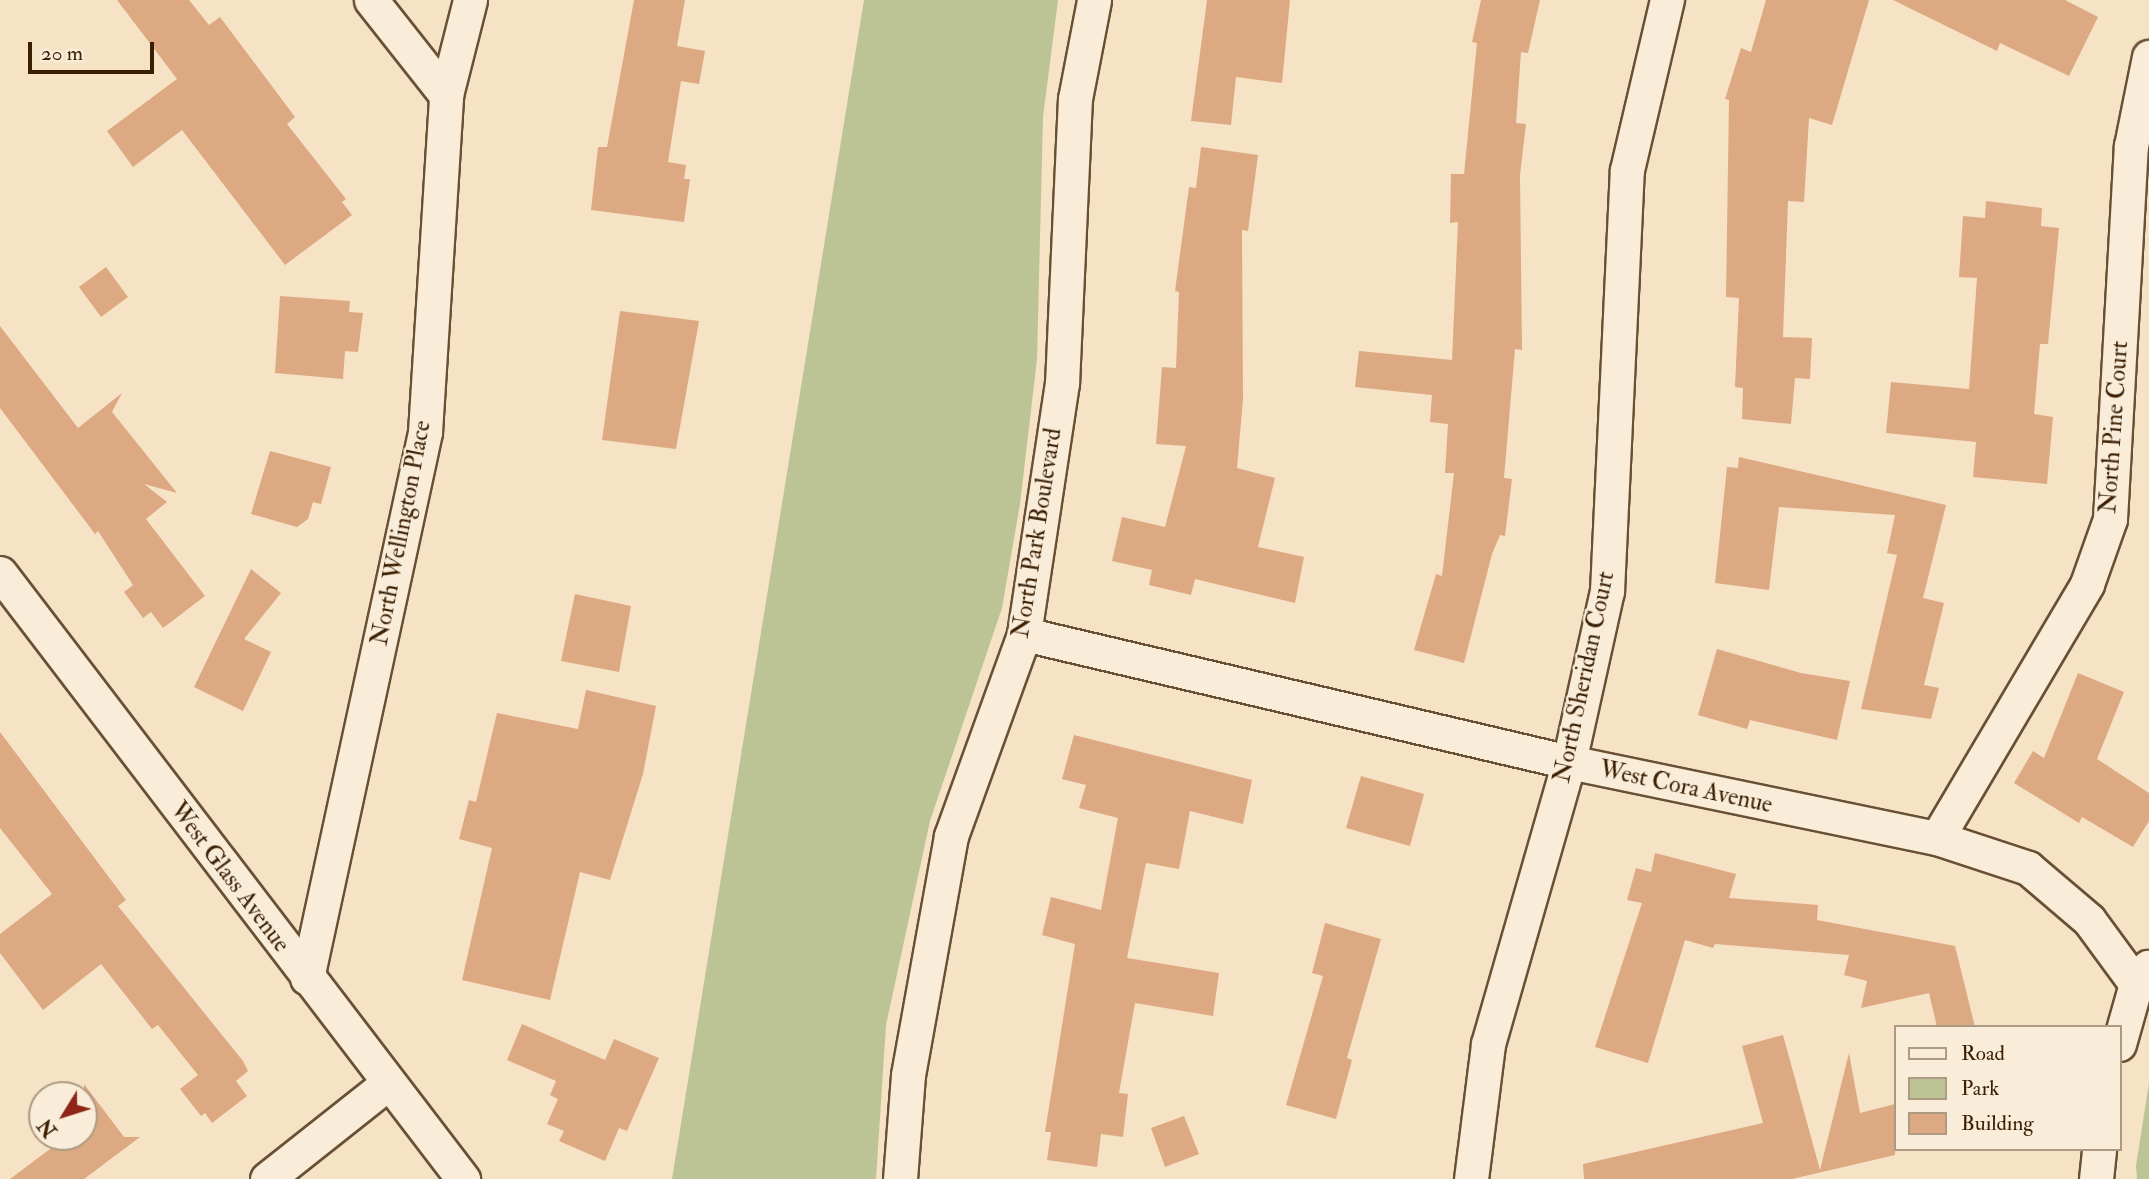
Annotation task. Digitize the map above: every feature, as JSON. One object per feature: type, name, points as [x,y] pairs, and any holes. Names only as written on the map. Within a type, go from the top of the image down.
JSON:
[{"type":"street","points":[[371,0],[446,95]]},
{"type":"street","name":"North Wellington Place","points":[[307,978],[425,432],[446,95],[470,0]]},
{"type":"street","name":"North Park Boulevard","points":[[900,1179],[908,1075],[951,836],[1024,634],[1062,384],[1076,99],[1094,0]]},
{"type":"street","name":"North Sheridan Court","points":[[1471,1179],[1488,1044],[1569,762],[1606,591],[1627,170],[1667,0]]},
{"type":"street","name":"North Pine Court","points":[[1937,838],[2087,584],[2110,519],[2130,146],[2149,57]]},
{"type":"street","name":"West Glass Avenue","points":[[0,573],[463,1179]]},
{"type":"street","name":"West Cora Avenue","points":[[1024,634],[1569,762],[1937,838],[2028,868],[2089,920],[2142,975]]},
{"type":"street","points":[[2121,1038],[2142,975]]},
{"type":"street","points":[[267,1179],[388,1083]]},
{"type":"street","points":[[2096,1179],[2099,1151]]},
{"type":"green space","points":[[864,0],[1058,0],[1043,117],[1037,359],[1020,504],[1002,608],[930,821],[886,1025],[876,1179],[672,1179]]},
{"type":"green space","points":[[2149,1083],[2149,1179],[2137,1179],[2136,1166]]},
{"type":"building","points":[[117,0],[189,0],[209,25],[220,17],[295,117],[287,124],[346,199],[342,202],[352,215],[285,265],[182,130],[133,167],[107,131],[177,79]]},
{"type":"building","points":[[634,0],[685,0],[677,46],[705,51],[699,84],[681,81],[668,162],[686,165],[684,179],[690,179],[684,222],[591,210],[598,147],[607,147]]},
{"type":"building","points":[[1207,0],[1290,0],[1282,83],[1236,77],[1231,125],[1191,121]]},
{"type":"building","points":[[1481,0],[1540,0],[1528,53],[1521,52],[1516,123],[1526,124],[1520,175],[1522,350],[1515,349],[1504,478],[1512,479],[1505,536],[1500,535],[1492,554],[1464,663],[1414,650],[1436,574],[1442,576],[1454,473],[1445,473],[1448,424],[1430,422],[1432,395],[1355,387],[1359,351],[1452,360],[1458,222],[1450,223],[1451,174],[1464,174],[1477,43],[1472,42]]},
{"type":"building","points":[[1766,0],[1869,0],[1832,125],[1809,118],[1804,202],[1788,201],[1783,337],[1812,338],[1810,379],[1795,378],[1791,424],[1742,419],[1743,388],[1735,387],[1739,298],[1726,297],[1729,100],[1725,99],[1741,48],[1751,52]]},
{"type":"building","points":[[1893,0],[2065,0],[2098,17],[2069,76],[2000,43],[1997,51]]},
{"type":"building","points":[[1201,147],[1258,155],[1248,231],[1242,230],[1243,399],[1237,468],[1275,478],[1258,547],[1304,557],[1295,603],[1195,579],[1191,595],[1149,585],[1152,570],[1112,561],[1122,517],[1165,527],[1186,446],[1156,444],[1162,367],[1176,368],[1179,292],[1175,291],[1189,187],[1196,188]]},
{"type":"building","points":[[1986,201],[2042,208],[2041,226],[2059,228],[2048,344],[2040,344],[2034,414],[2053,417],[2047,484],[1973,477],[1976,442],[1886,433],[1891,382],[1969,389],[1977,278],[1959,277],[1963,216],[1985,218]]},
{"type":"building","points":[[106,267],[128,297],[101,317],[79,287]]},
{"type":"building","points":[[280,296],[350,301],[349,312],[363,313],[358,352],[345,351],[343,379],[275,373]]},
{"type":"building","points":[[620,311],[699,321],[676,449],[602,440]]},
{"type":"building","points":[[0,326],[78,428],[122,393],[112,412],[177,493],[144,484],[167,502],[146,519],[205,596],[163,628],[151,612],[143,618],[124,592],[133,585],[98,531],[95,534],[0,408]]},
{"type":"building","points":[[270,451],[331,467],[321,504],[313,502],[308,519],[297,527],[251,514]]},
{"type":"building","points":[[1739,457],[1946,505],[1923,598],[1944,603],[1924,685],[1939,688],[1931,719],[1861,709],[1897,555],[1887,553],[1895,515],[1779,507],[1769,590],[1715,583],[1727,467],[1738,468]]},
{"type":"building","points":[[251,569],[281,593],[244,639],[271,652],[243,711],[194,687]]},
{"type":"building","points":[[575,594],[631,606],[619,672],[561,661]]},
{"type":"building","points":[[1717,649],[1801,673],[1850,681],[1837,740],[1750,720],[1747,729],[1698,715]]},
{"type":"building","points":[[2078,673],[2124,692],[2097,759],[2149,793],[2149,821],[2133,847],[2082,817],[2079,823],[2014,783],[2033,751],[2044,758]]},
{"type":"building","points":[[586,690],[656,706],[643,774],[610,880],[580,872],[550,1000],[462,980],[492,848],[459,839],[469,800],[476,802],[497,713],[578,729]]},
{"type":"building","points":[[0,732],[126,900],[118,906],[243,1061],[248,1071],[236,1081],[247,1096],[212,1123],[205,1113],[201,1116],[180,1089],[198,1075],[158,1025],[152,1029],[101,964],[43,1010],[0,953],[0,934],[52,894],[0,828]]},
{"type":"building","points":[[1074,735],[1252,780],[1243,824],[1190,811],[1179,869],[1146,863],[1127,958],[1219,973],[1213,1016],[1135,1003],[1119,1093],[1128,1094],[1123,1137],[1101,1134],[1097,1167],[1047,1160],[1051,1132],[1045,1132],[1075,944],[1042,935],[1051,897],[1101,910],[1118,818],[1079,808],[1086,785],[1062,779]]},
{"type":"building","points":[[1361,776],[1424,794],[1410,846],[1346,828]]},
{"type":"building","points":[[1655,853],[1736,874],[1729,898],[1818,905],[1817,920],[1955,946],[1975,1025],[1937,1025],[1929,993],[1861,1008],[1867,981],[1844,975],[1849,955],[1715,944],[1713,948],[1685,940],[1648,1063],[1595,1047],[1642,903],[1627,900],[1636,868],[1651,872]]},
{"type":"building","points":[[1325,923],[1381,939],[1347,1058],[1352,1060],[1336,1119],[1286,1105],[1323,976],[1312,973]]},
{"type":"building","points":[[522,1024],[605,1060],[614,1039],[659,1058],[627,1131],[619,1128],[605,1161],[559,1141],[564,1131],[547,1124],[558,1099],[550,1095],[556,1081],[507,1060]]},
{"type":"building","points":[[1783,1035],[1820,1170],[1849,1053],[1860,1113],[1894,1104],[1895,1155],[1792,1179],[1584,1179],[1583,1164],[1763,1123],[1742,1046]]},
{"type":"building","points":[[98,1103],[124,1137],[140,1137],[84,1179],[10,1179],[47,1151],[98,1151]]},
{"type":"building","points":[[1184,1116],[1199,1154],[1165,1167],[1151,1128]]}]
